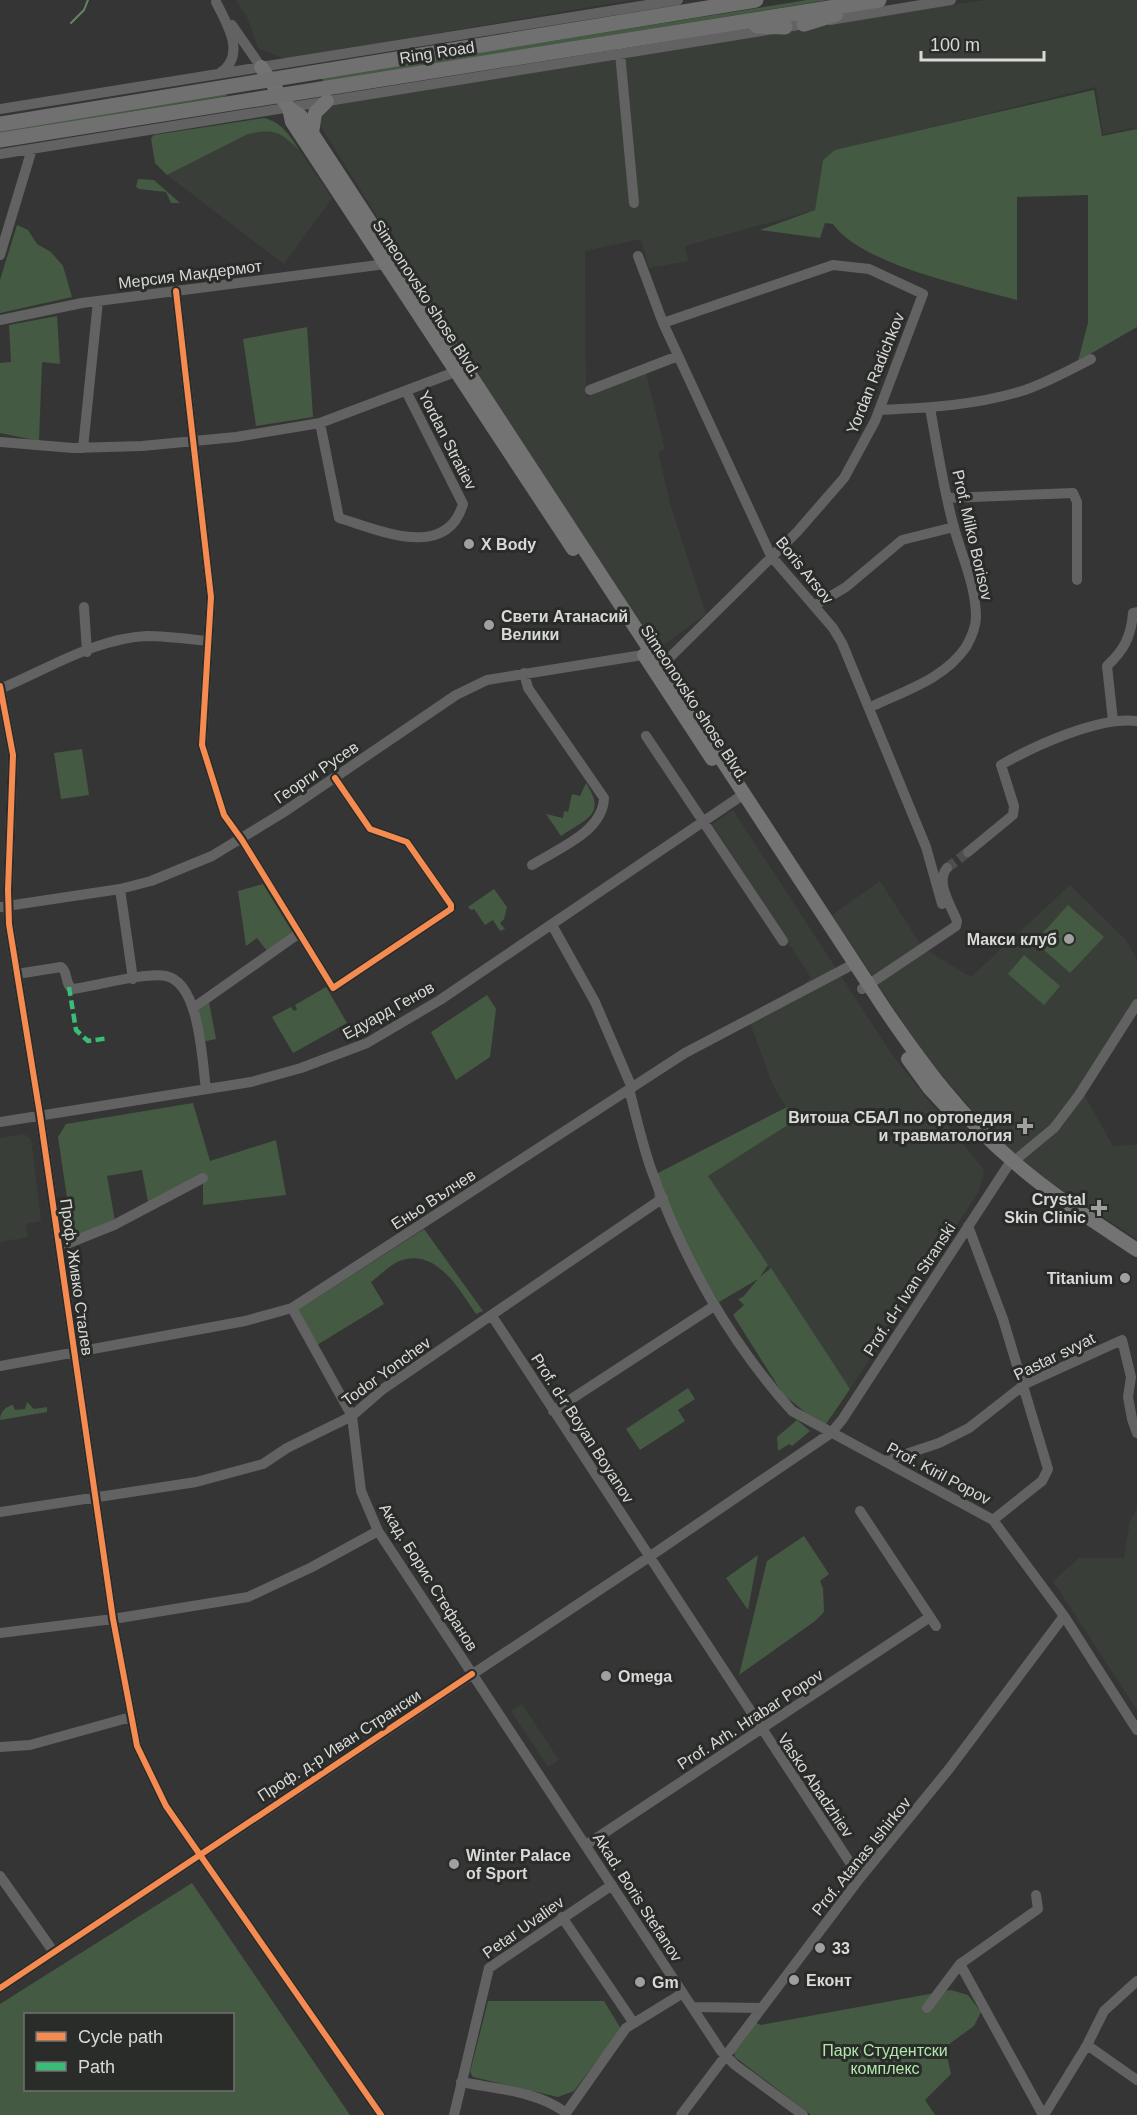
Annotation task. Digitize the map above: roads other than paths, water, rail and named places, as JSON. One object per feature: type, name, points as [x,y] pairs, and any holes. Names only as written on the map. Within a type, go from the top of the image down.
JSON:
[{"type":"highway","points":[[636,19],[697,0]]},
{"type":"highway","name":"Ring Road","points":[[0,124],[756,0]]},
{"type":"highway","points":[[804,24],[879,0]]},
{"type":"highway","name":"Ring Road","points":[[0,140],[233,103],[326,95],[721,25],[879,0]]},
{"type":"highway","points":[[721,25],[785,27]]},
{"type":"main road","name":"Simeonovsko shose Blvd.","points":[[261,67],[289,108],[301,116],[649,654]]},
{"type":"main road","points":[[312,133],[315,113],[326,95]]},
{"type":"main road","name":"Simeonovsko shose Blvd.","points":[[289,108],[292,122],[455,372],[659,668],[865,986],[938,1084],[1010,1164],[1137,1260]]},
{"type":"main road","name":"Simeonovsko shose Blvd.","points":[[659,668],[738,798],[848,967],[865,986]]},
{"type":"main road","name":"Simeonovsko shose Blvd.","points":[[1010,1164],[1137,1250]]},
{"type":"street","points":[[0,109],[678,0]]},
{"type":"street","points":[[0,154],[289,108],[326,95],[620,53],[951,0]]},
{"type":"street","points":[[216,1],[234,47],[228,67],[218,74]]},
{"type":"street","name":"Simeonovsko shose Blvd.","points":[[216,1],[261,67]]},
{"type":"street","points":[[620,53],[634,203]]},
{"type":"street","points":[[0,255],[32,149]]},
{"type":"street","name":"Boris Arsov","points":[[638,256],[663,323],[771,556],[833,628],[849,660],[928,852],[942,904]]},
{"type":"street","name":"Мерсия Макдермот","points":[[0,320],[98,301],[386,264]]},
{"type":"street","name":"Yordan Radichkov","points":[[659,668],[805,523],[844,478],[879,410],[923,294],[869,269],[833,265],[663,323]]},
{"type":"street","points":[[176,291],[211,597],[202,745],[217,801],[224,815],[242,840],[333,988],[451,909],[407,842],[370,829],[335,778]]},
{"type":"street","points":[[83,448],[98,301]]},
{"type":"street","points":[[590,390],[678,356]]},
{"type":"street","points":[[879,410],[930,408],[984,400],[1025,390],[1091,359]]},
{"type":"street","points":[[1,442],[83,448],[195,442],[320,423],[455,372]]},
{"type":"street","name":"Yordan Stratiev","points":[[320,423],[339,518],[419,539],[442,531],[460,513],[463,504],[406,391]]},
{"type":"street","name":"Prof. Milko Borisov","points":[[874,705],[918,685],[952,664],[966,646],[975,628],[976,618],[969,575],[947,498],[930,408]]},
{"type":"street","points":[[947,498],[1073,493],[1077,502],[1077,580]]},
{"type":"street","points":[[814,606],[846,587],[902,540],[954,527]]},
{"type":"street","points":[[84,607],[87,652]]},
{"type":"street","points":[[1113,721],[1107,666],[1125,647],[1132,633],[1133,613],[1137,612]]},
{"type":"street","points":[[0,688],[106,644],[147,636],[207,641]]},
{"type":"street","name":"Георги Русев","points":[[4,906],[120,889],[183,869],[242,840],[462,692],[487,680],[649,654]]},
{"type":"street","points":[[524,673],[528,688],[604,798],[599,819],[591,827],[532,865]]},
{"type":"street","name":"Проф. Живко Сталев","points":[[0,688],[13,755],[4,906],[40,1115],[113,1619],[136,1746],[148,1775],[198,1854],[381,2115]]},
{"type":"street","points":[[968,852],[1009,819],[1015,810],[1001,765],[1054,739],[1113,721],[1137,721]]},
{"type":"street","points":[[646,736],[783,941]]},
{"type":"street","name":"Едуард Генов","points":[[0,1122],[251,1082],[302,1068],[367,1043],[440,1000],[738,798]]},
{"type":"street","points":[[865,986],[956,926],[957,921],[944,888],[942,875],[947,868]]},
{"type":"street","points":[[120,889],[133,980]]},
{"type":"street","points":[[552,925],[595,1002],[630,1089]]},
{"type":"street","points":[[193,1008],[298,934]]},
{"type":"street","points":[[17,974],[61,967],[69,987],[73,989],[167,976],[184,987],[193,1008],[206,1089]]},
{"type":"street","name":"Еньо Вълчев","points":[[0,1366],[245,1321],[292,1308],[685,1053],[848,967]]},
{"type":"street","name":"Prof. d-r Ivan Stranski","points":[[831,1432],[842,1420],[1010,1164],[1044,1138],[1060,1122],[1137,1004]]},
{"type":"street","name":"Prof. Kiril Popov","points":[[630,1089],[651,1168],[663,1198],[714,1306],[770,1386],[792,1411],[993,1520],[1064,1616],[1137,1731]]},
{"type":"street","points":[[59,1247],[114,1225],[203,1178]]},
{"type":"street","name":"Todor Yonchev","points":[[0,1512],[196,1482],[263,1464],[287,1448],[352,1416],[383,1389],[663,1198]]},
{"type":"street","points":[[968,1226],[1025,1384],[1047,1461],[1047,1476],[993,1520]]},
{"type":"street","points":[[553,1411],[714,1306]]},
{"type":"street","name":"Акад. Борис Стефанов","points":[[292,1308],[352,1416],[361,1491],[378,1531],[472,1674]]},
{"type":"street","name":"Prof. d-r Boyan Boyanov","points":[[492,1316],[649,1557]]},
{"type":"street","name":"Pastar svyat","points":[[885,1461],[939,1443],[969,1428],[1025,1384],[1122,1340],[1131,1377],[1128,1397],[1131,1419],[1137,1433]]},
{"type":"street","name":"Проф. д-р Иван Странски","points":[[0,1988],[198,1854],[649,1557],[831,1432]]},
{"type":"street","name":"Prof. Arh. Hrabar Popov","points":[[586,1845],[761,1730],[933,1622],[860,1511]]},
{"type":"street","points":[[0,1633],[113,1619],[248,1597],[312,1567],[378,1531]]},
{"type":"street","name":"Vasko Abadzhiev","points":[[649,1557],[860,1878]]},
{"type":"street","name":"Prof. Atanas Ishirkov","points":[[681,2115],[860,1878],[949,1770],[1064,1616]]},
{"type":"street","name":"Akad. Boris Stefanov","points":[[472,1674],[726,2056],[803,2115]]},
{"type":"street","points":[[0,1746],[30,1745],[131,1717]]},
{"type":"street","points":[[0,1876],[53,1951]]},
{"type":"street","name":"Petar Uvaliev","points":[[453,2115],[489,1968],[612,1885]]},
{"type":"street","points":[[927,2008],[960,1964],[1038,1909],[1036,1895]]},
{"type":"street","points":[[562,1917],[633,2022]]},
{"type":"street","points":[[960,1964],[1043,2115],[1087,2045],[1104,2011],[1137,1981]]},
{"type":"street","points":[[461,2082],[523,2094],[557,2106],[566,2113],[626,2028],[683,1992]]},
{"type":"street","points":[[692,2007],[762,2008]]},
{"type":"street","points":[[1087,2045],[1137,2080]]},
{"type":"waterway","points":[[71,23],[84,10],[88,0]]},
{"type":"tunnel","points":[[947,868],[968,852]]},
{"type":"place","name":"X Body","points":[[469,544]]},
{"type":"place","name":"Свети Атанасий Велики","points":[[489,625]]},
{"type":"place","name":"Макси клуб","points":[[1069,939]]},
{"type":"place","name":"Витоша СБАЛ по ортопедия и травматология","points":[[1025,1126]]},
{"type":"place","name":"Crystal Skin Clinic","points":[[1099,1208]]},
{"type":"place","name":"Titanium","points":[[1125,1278]]},
{"type":"place","name":"Omega","points":[[606,1676]]},
{"type":"place","name":"Winter Palace of Sport","points":[[454,1864]]},
{"type":"place","name":"33","points":[[820,1948]]},
{"type":"place","name":"Еконт","points":[[794,1980]]},
{"type":"place","name":"Gm","points":[[640,1982]]},
{"type":"park label","name":"Парк Студентски комплекс","points":[[885,2059]]}]
